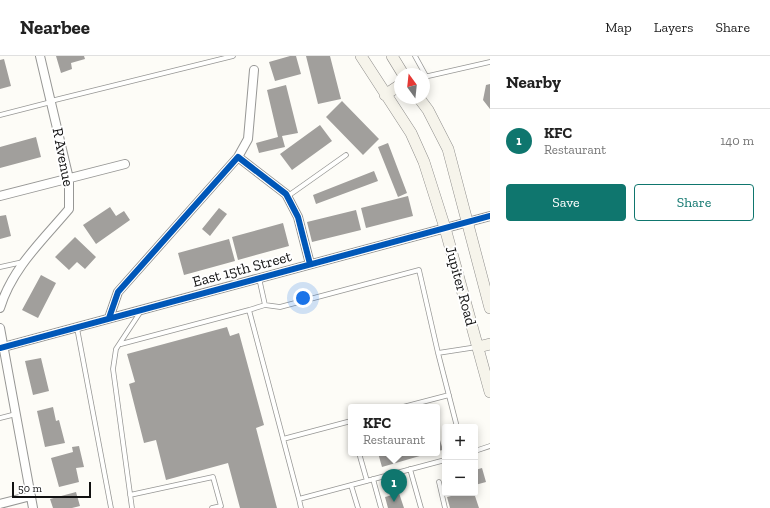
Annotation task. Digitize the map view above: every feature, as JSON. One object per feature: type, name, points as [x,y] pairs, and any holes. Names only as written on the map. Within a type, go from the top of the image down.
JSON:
[{"type":"main road","name":"Jupiter Road","points":[[361,56],[418,147],[445,228],[490,392]]},
{"type":"main road","points":[[392,56],[399,68]]},
{"type":"main road","points":[[385,95],[394,89]]},
{"type":"main road","name":"Jupiter Road","points":[[424,104],[448,149],[490,308]]},
{"type":"main road","points":[[478,347],[490,344]]},
{"type":"street","name":"R Avenue","points":[[0,308],[5,292],[14,274],[69,209],[69,178],[40,56]]},
{"type":"street","points":[[109,318],[118,292],[238,157],[248,139],[254,70]]},
{"type":"street","points":[[238,157],[287,197],[298,217],[310,264]]},
{"type":"street","points":[[0,196],[125,164]]},
{"type":"street","name":"East 15th Street","points":[[2,347],[490,216]]},
{"type":"street","points":[[0,328],[2,347],[33,508]]},
{"type":"street","points":[[0,504],[31,496]]},
{"type":"lane","points":[[0,115],[233,56]]},
{"type":"lane","points":[[415,56],[421,68]]},
{"type":"lane","points":[[430,76],[490,62]]},
{"type":"lane","points":[[287,197],[346,155]]},
{"type":"lane","points":[[0,267],[25,261]]},
{"type":"lane","points":[[120,344],[266,305],[280,307],[419,270],[456,424]]},
{"type":"lane","points":[[259,278],[266,305]]},
{"type":"lane","points":[[132,508],[113,369],[116,349],[143,309]]},
{"type":"lane","points":[[249,310],[301,508]]},
{"type":"lane","points":[[76,327],[111,508]]},
{"type":"lane","points":[[438,353],[478,347]]},
{"type":"lane","points":[[414,404],[449,395]]},
{"type":"lane","points":[[0,418],[16,414]]},
{"type":"lane","points":[[283,439],[348,422]]},
{"type":"lane","points":[[478,450],[490,446]]},
{"type":"lane","points":[[360,456],[367,481]]},
{"type":"lane","points":[[299,499],[442,461]]},
{"type":"lane","points":[[410,469],[422,508]]},
{"type":"lane","points":[[130,495],[213,477],[221,506],[212,508]]},
{"type":"lane","points":[[373,479],[381,508]]},
{"type":"lane","points":[[439,482],[445,508]]},
{"type":"lane","points":[[351,485],[358,508]]},
{"type":"building","points":[[56,56],[84,56],[85,59],[71,63],[72,69],[61,73]]},
{"type":"building","points":[[290,56],[296,56],[301,74],[275,81],[269,62]]},
{"type":"building","points":[[306,56],[330,56],[341,99],[318,104]]},
{"type":"building","points":[[4,59],[11,86],[0,89],[0,60]]},
{"type":"building","points":[[490,84],[490,109],[483,100],[486,85]]},
{"type":"building","points":[[286,85],[298,133],[282,136],[285,147],[259,153],[256,143],[278,137],[267,90]]},
{"type":"building","points":[[342,101],[379,139],[363,155],[326,117]]},
{"type":"building","points":[[320,125],[332,141],[292,170],[280,154]]},
{"type":"building","points":[[36,137],[41,157],[0,168],[0,147]]},
{"type":"building","points":[[388,143],[407,193],[398,197],[378,147]]},
{"type":"building","points":[[374,171],[378,181],[316,204],[313,195]]},
{"type":"building","points":[[408,196],[413,216],[366,228],[361,208]]},
{"type":"building","points":[[110,207],[116,216],[124,211],[130,220],[96,244],[83,225]]},
{"type":"building","points":[[219,208],[227,214],[210,236],[202,229]]},
{"type":"building","points":[[356,210],[361,230],[312,242],[307,222]]},
{"type":"building","points":[[6,215],[11,236],[0,239],[0,216]]},
{"type":"building","points":[[283,223],[289,246],[238,260],[232,237]]},
{"type":"building","points":[[75,237],[96,257],[85,269],[77,262],[69,270],[55,257]]},
{"type":"building","points":[[229,239],[235,261],[184,275],[178,253]]},
{"type":"building","points":[[41,275],[56,283],[38,318],[22,310]]},
{"type":"building","points":[[227,327],[230,336],[239,333],[264,425],[256,428],[277,508],[240,508],[228,463],[166,480],[156,440],[144,443],[129,384],[135,382],[127,354]]},
{"type":"building","points":[[41,358],[49,391],[33,395],[25,361]]},
{"type":"building","points":[[53,407],[56,421],[59,420],[65,443],[45,447],[37,411]]},
{"type":"building","points":[[440,440],[442,450],[440,450]]},
{"type":"building","points":[[79,446],[84,467],[76,468],[79,482],[59,487],[51,458],[73,452],[72,447]]},
{"type":"building","points":[[379,456],[420,456],[382,467]]},
{"type":"building","points":[[482,468],[486,482],[478,484],[478,469]]},
{"type":"building","points":[[76,492],[80,506],[72,508],[53,508],[50,499]]},
{"type":"building","points":[[399,493],[404,508],[388,508],[385,497]]},
{"type":"building","points":[[475,496],[479,508],[450,508],[447,497]]},
{"type":"cycle path","points":[[109,318],[118,292],[238,157],[286,194],[298,217],[310,264]]},
{"type":"cycle path","points":[[0,348],[490,216]]},
{"type":"place","name":"KFC","points":[[394,502]]}]
